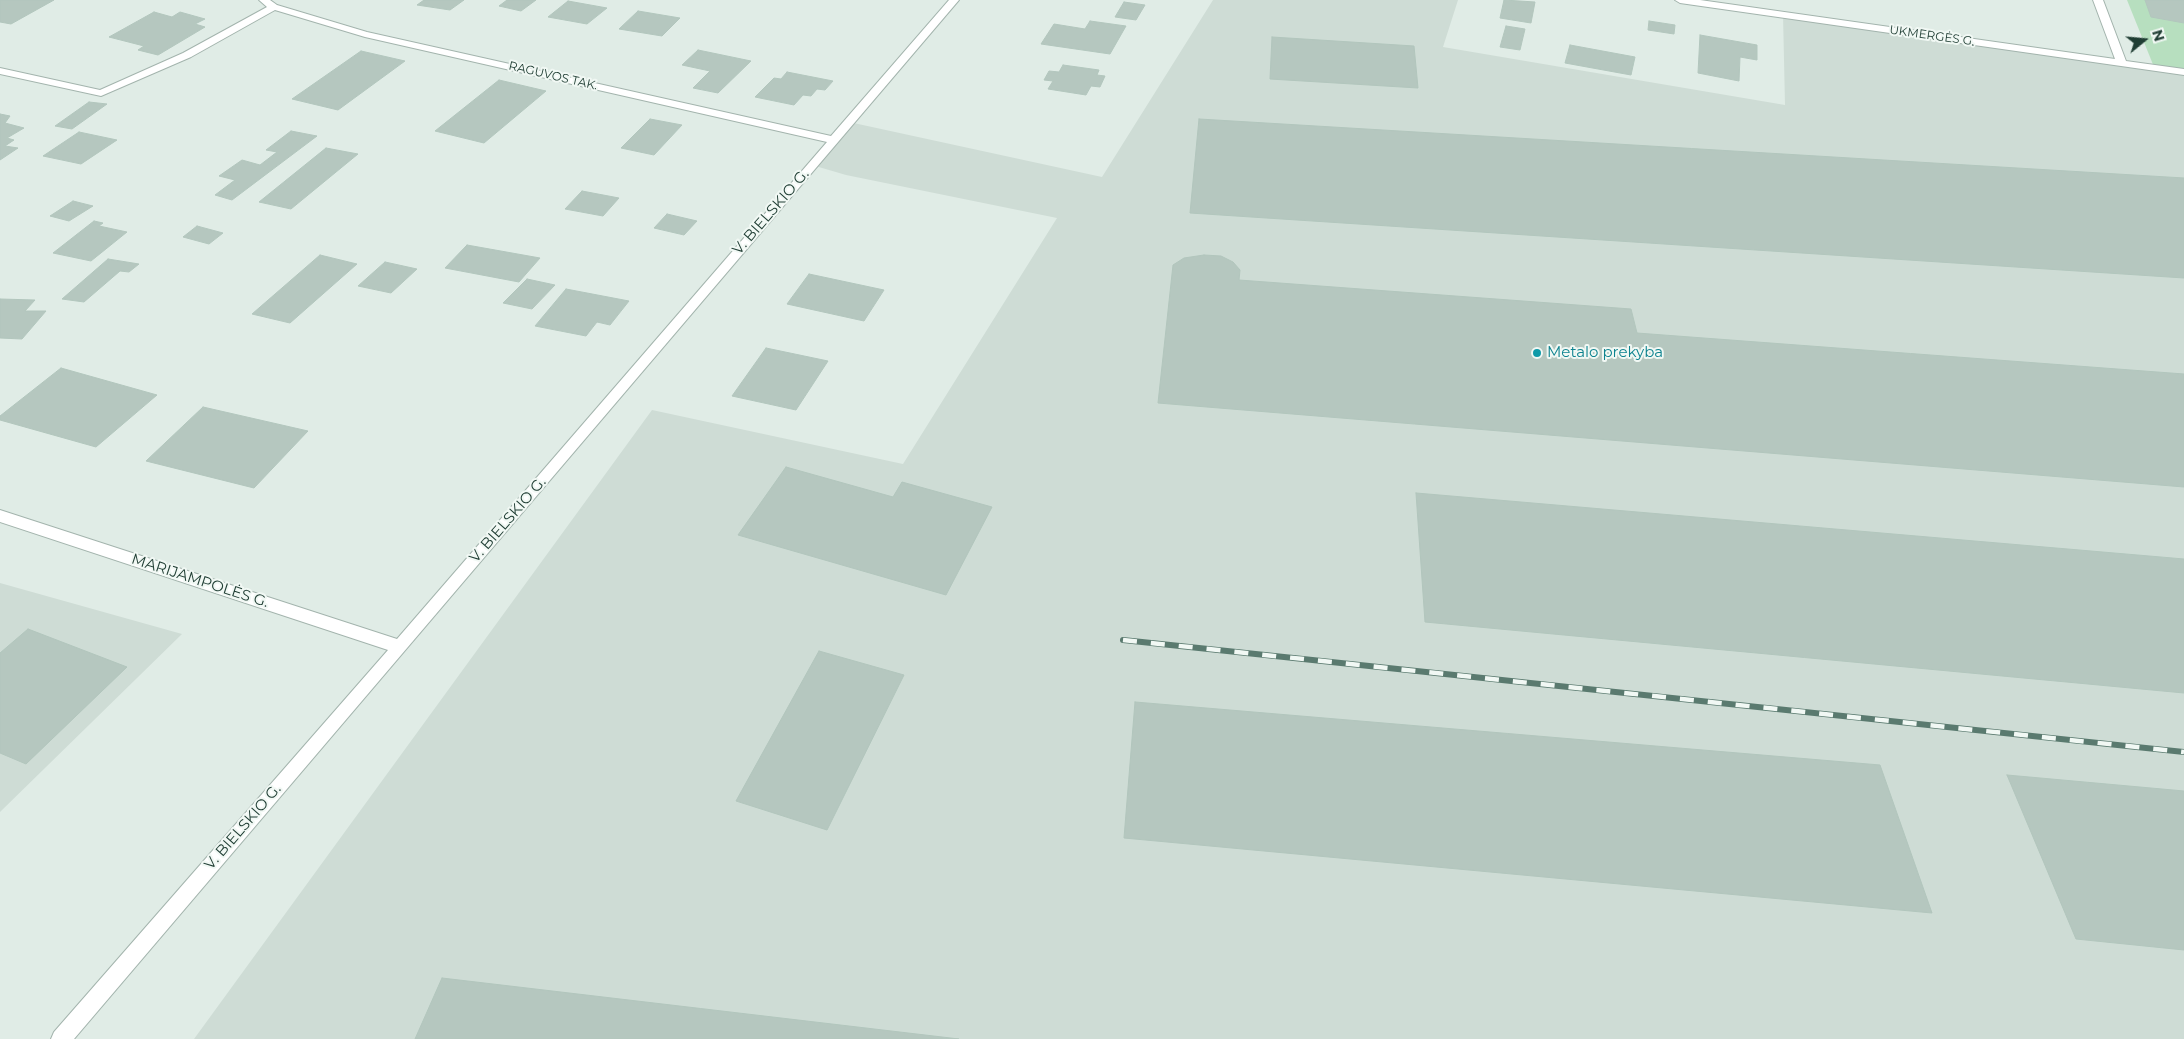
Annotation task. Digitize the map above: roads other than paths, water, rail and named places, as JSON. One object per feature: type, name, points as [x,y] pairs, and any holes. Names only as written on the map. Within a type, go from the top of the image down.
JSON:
[{"type":"street","name":"RAGUVOS TAK.","points":[[264,0],[274,6],[365,34],[834,140]]},
{"type":"street","name":"V. BIELSKIO G.","points":[[61,1039],[400,647],[954,0]]},
{"type":"street","name":"UKMERGĖS G.","points":[[1680,0],[1713,2],[2184,72]]},
{"type":"street","points":[[2098,0],[2122,63]]},
{"type":"street","points":[[0,71],[101,93],[187,55],[274,6]]},
{"type":"street","name":"MARIJAMPOLĖS G.","points":[[0,516],[400,647]]},
{"type":"railway","points":[[1123,640],[2184,752]]},
{"type":"place","name":"Metalo prekyba","points":[[1537,353]]}]
